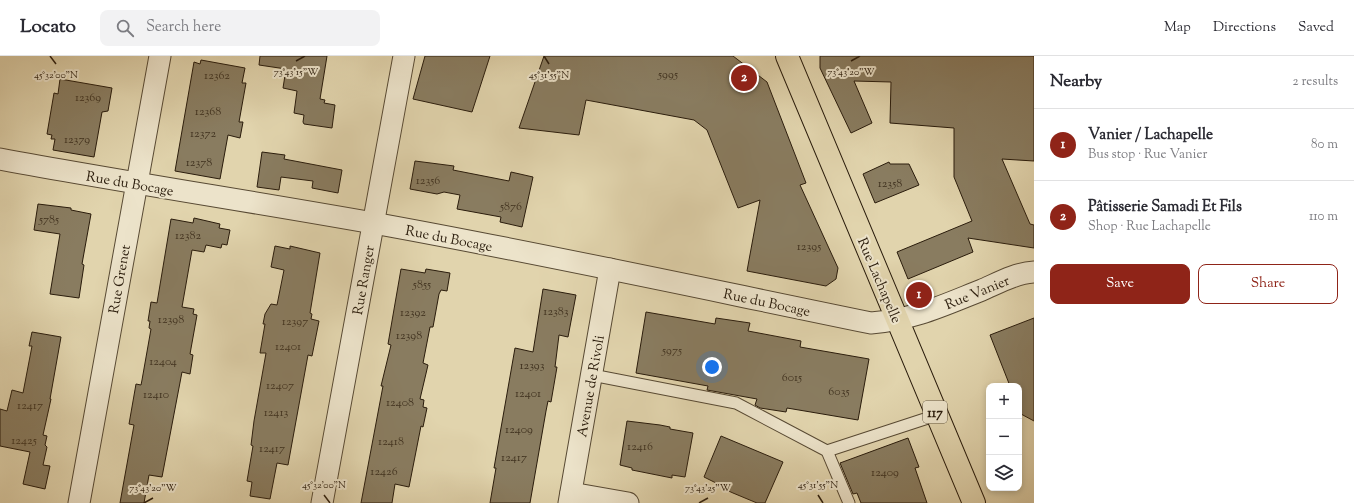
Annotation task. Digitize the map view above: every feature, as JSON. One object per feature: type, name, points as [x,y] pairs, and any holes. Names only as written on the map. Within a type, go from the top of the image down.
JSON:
[{"type":"main road","name":"Rue Lachapelle","points":[[787,56],[974,503]]},
{"type":"street","name":"Rue Grenet","points":[[79,503],[160,56]]},
{"type":"street","name":"Rue Ranger","points":[[322,503],[404,56]]},
{"type":"street","name":"Rue du Bocage","points":[[0,159],[136,184],[373,223],[610,269],[871,323],[897,320]]},
{"type":"street","name":"Avenue de Rivoli","points":[[570,498],[610,269]]},
{"type":"street","name":"Rue Vanier","points":[[897,320],[920,315],[1011,278],[1034,272]]},
{"type":"street","points":[[570,498],[628,503]]},
{"type":"lane","points":[[592,375],[736,403],[826,451],[849,503]]},
{"type":"lane","points":[[826,451],[937,415]]},
{"type":"building","points":[[260,56],[327,56],[320,99],[325,100],[324,103],[335,105],[332,128],[304,124],[304,115],[294,113],[297,91],[283,88],[286,69],[259,65]]},
{"type":"building","points":[[425,56],[490,56],[472,112],[413,99]]},
{"type":"building","points":[[544,56],[733,56],[767,82],[806,183],[800,185],[838,268],[836,279],[826,286],[747,271],[760,200],[738,208],[707,130],[694,120],[586,100],[579,135],[519,128]]},
{"type":"building","points":[[820,56],[1034,56],[1034,161],[1002,159],[1030,224],[1034,225],[1034,248],[968,238],[973,252],[908,279],[897,252],[972,221],[954,177],[954,128],[890,123],[891,82],[854,81],[872,123],[851,133],[820,68]]},
{"type":"building","points":[[201,60],[245,68],[242,83],[246,83],[239,122],[243,122],[240,138],[228,135],[220,179],[175,171],[194,62],[200,64]]},
{"type":"building","points":[[60,79],[112,88],[108,111],[102,112],[94,157],[53,150],[55,139],[51,139],[52,135],[47,134],[54,93],[58,94]]},
{"type":"building","points":[[262,152],[285,155],[284,159],[342,170],[338,193],[312,188],[313,181],[281,177],[279,190],[257,187]]},
{"type":"building","points":[[415,161],[454,166],[453,170],[509,181],[511,172],[533,177],[522,227],[500,222],[501,217],[457,209],[460,195],[444,192],[437,194],[410,189]]},
{"type":"building","points":[[889,162],[890,164],[909,164],[919,185],[875,203],[863,174]]},
{"type":"building","points":[[38,204],[71,208],[71,210],[91,214],[82,264],[84,265],[79,298],[50,294],[60,234],[34,230]]},
{"type":"building","points":[[194,218],[220,224],[219,228],[230,230],[227,245],[222,244],[221,248],[206,245],[204,252],[192,250],[182,307],[194,309],[193,314],[197,315],[190,354],[193,355],[190,374],[182,372],[162,477],[149,475],[144,503],[120,503],[134,425],[129,424],[136,384],[141,385],[151,329],[149,328],[150,321],[148,321],[151,302],[157,303],[171,219],[193,223]]},
{"type":"building","points":[[275,246],[290,249],[290,246],[320,253],[310,313],[312,314],[311,319],[319,321],[312,356],[308,355],[288,465],[277,463],[270,499],[250,496],[252,482],[247,481],[253,446],[251,445],[254,421],[266,353],[260,353],[265,324],[263,324],[265,314],[271,304],[277,305],[284,270],[271,267]]},
{"type":"building","points":[[401,269],[425,273],[426,269],[450,273],[447,291],[441,290],[439,294],[433,327],[430,327],[423,363],[428,365],[420,399],[424,400],[423,407],[427,408],[423,427],[421,426],[409,487],[395,484],[392,503],[361,503],[383,386],[381,386],[391,345],[388,344]]},
{"type":"building","points":[[543,289],[576,295],[568,337],[559,335],[555,367],[557,367],[551,402],[548,401],[530,503],[490,503],[496,468],[494,468],[515,348],[533,352]]},
{"type":"building","points":[[646,312],[715,324],[716,318],[750,323],[748,331],[801,341],[800,347],[869,359],[858,420],[787,408],[786,412],[760,408],[755,405],[757,399],[707,390],[708,386],[636,373]]},
{"type":"building","points":[[1034,318],[1034,421],[1022,415],[1022,383],[1009,383],[990,335]]},
{"type":"building","points":[[32,332],[61,337],[51,399],[43,435],[47,436],[45,445],[47,447],[43,465],[50,466],[45,489],[23,484],[30,452],[0,446],[0,409],[7,411],[12,390],[23,393],[32,346],[29,346]]},
{"type":"building","points":[[627,421],[660,425],[670,427],[670,429],[693,433],[685,477],[672,475],[672,478],[632,470],[632,468],[620,465]]},
{"type":"building","points":[[721,436],[783,462],[765,503],[757,503],[733,493],[715,485],[716,483],[704,477]]},
{"type":"building","points":[[908,438],[919,467],[915,468],[927,503],[861,503],[857,493],[853,494],[840,463]]},
{"type":"place","name":"Pâtisserie Samadi Et Fils","points":[[744,78]]},
{"type":"place","name":"Vanier / Lachapelle","points":[[919,295]]}]
